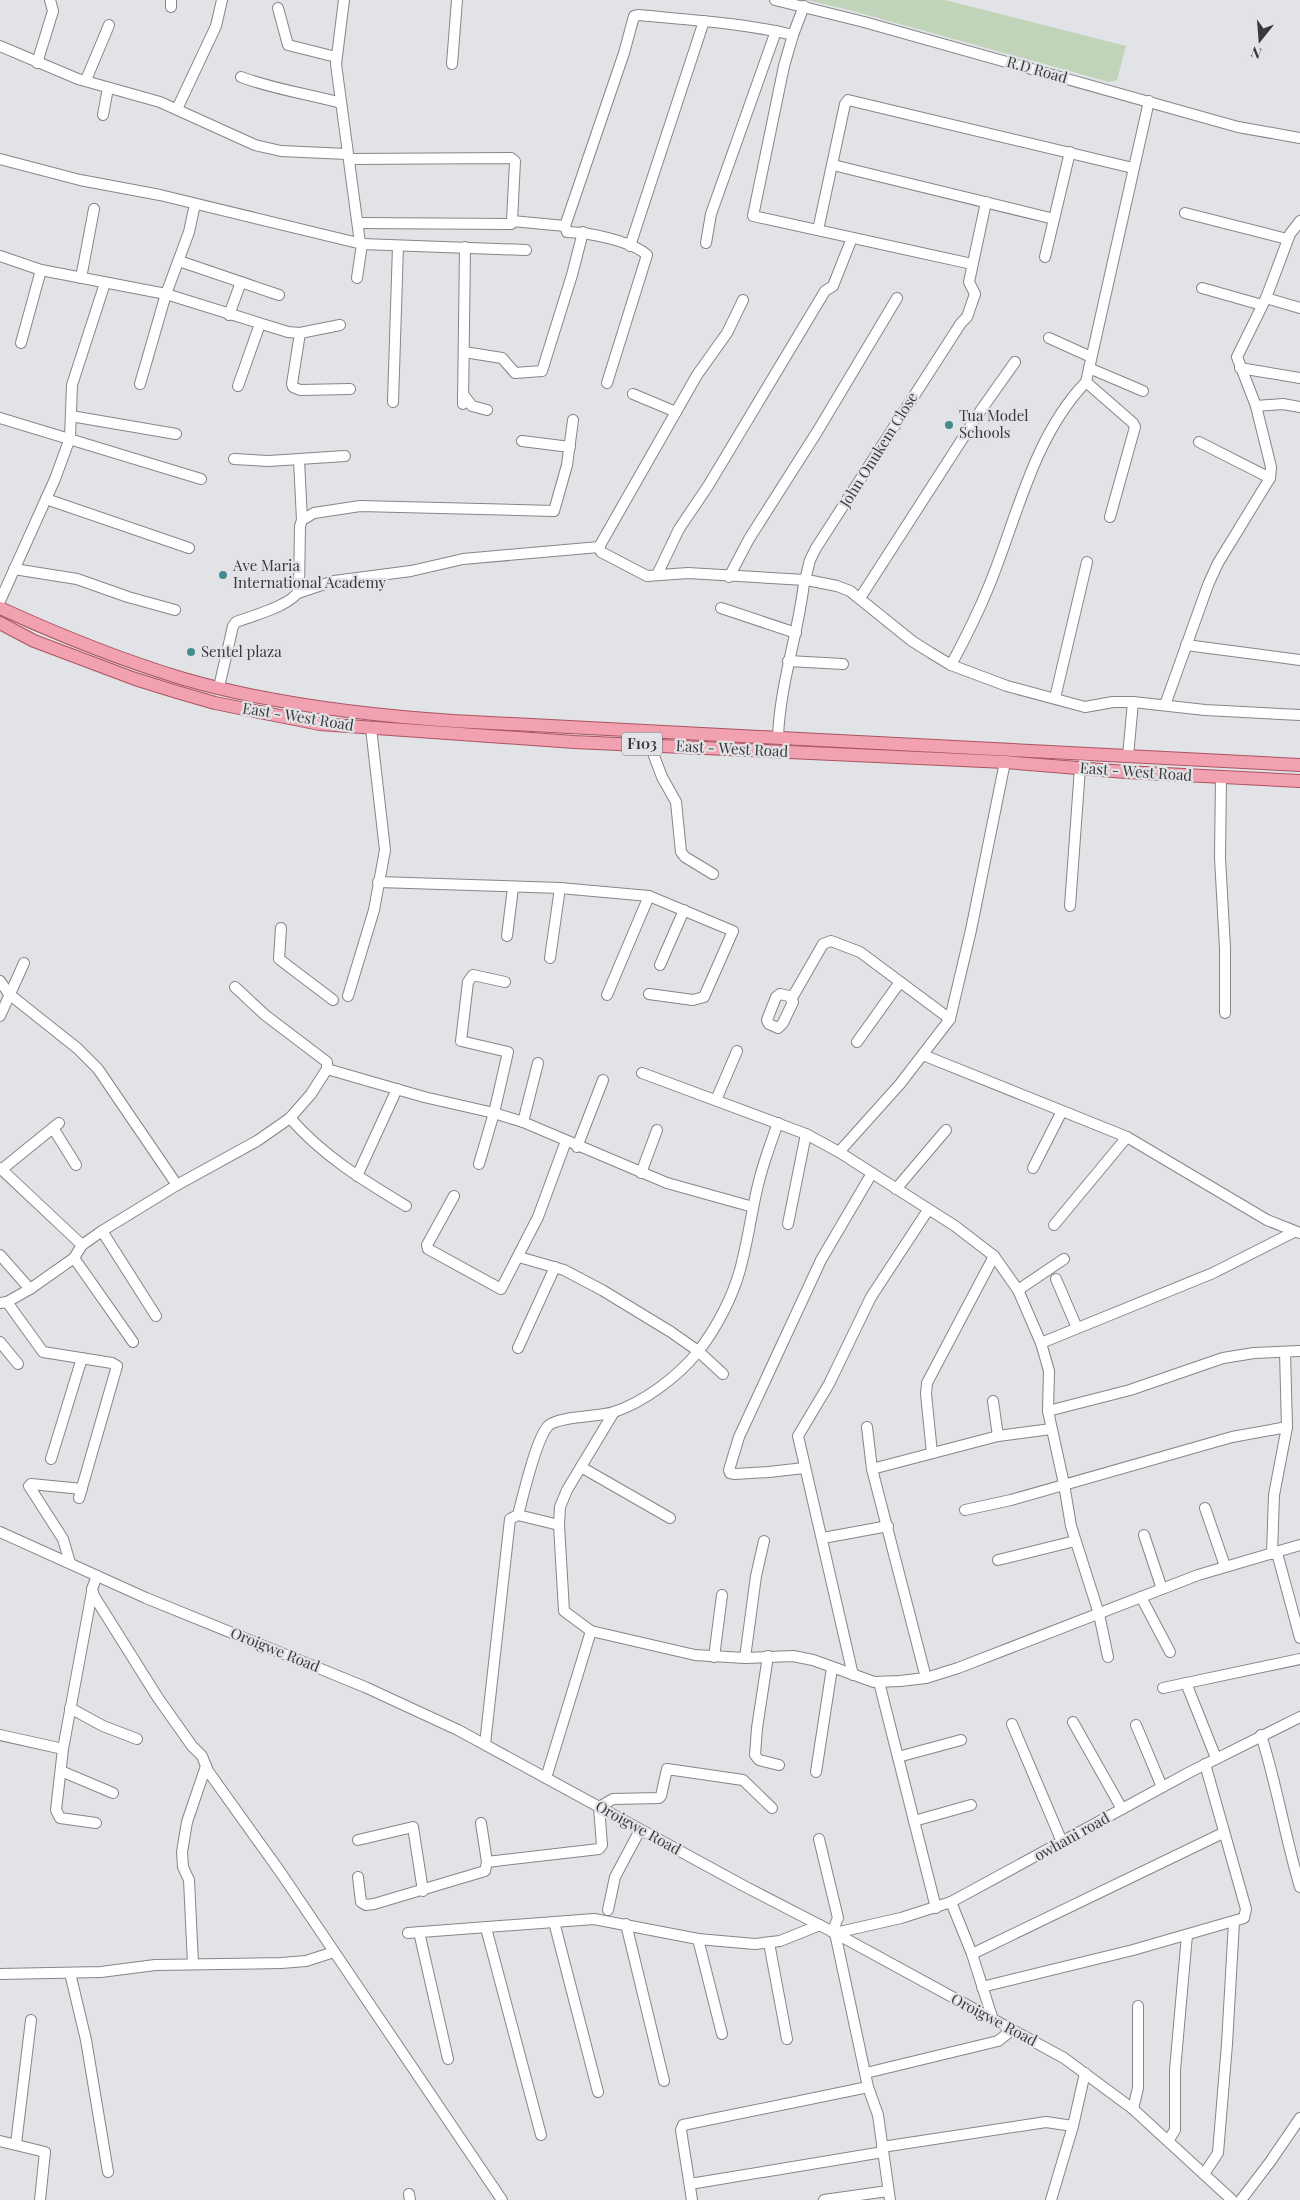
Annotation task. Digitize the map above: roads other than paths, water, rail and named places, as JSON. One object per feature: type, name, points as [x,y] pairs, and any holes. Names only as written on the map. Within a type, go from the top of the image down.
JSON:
[{"type":"main road","name":"East - West Road","points":[[0,608],[99,650],[185,679],[322,708],[403,718],[1300,765]]},
{"type":"main road","name":"East - West Road","points":[[0,623],[34,641],[135,679],[224,704],[320,724],[475,736],[1005,762],[1300,781]]},
{"type":"street","points":[[37,63],[53,11],[50,0]]},
{"type":"street","points":[[177,109],[216,26],[222,0]]},
{"type":"street","points":[[344,0],[336,57],[361,243],[357,278]]},
{"type":"street","points":[[452,64],[457,0]]},
{"type":"street","name":"R.D Road","points":[[775,0],[804,6],[1149,101],[1247,130],[1300,138]]},
{"type":"street","points":[[804,6],[793,35],[777,95],[753,216],[972,264],[986,202]]},
{"type":"street","points":[[278,8],[288,45],[336,57]]},
{"type":"street","points":[[607,383],[647,258],[644,252],[630,246],[583,232],[567,232],[565,226],[624,53],[634,16],[704,21],[793,35]]},
{"type":"street","points":[[630,246],[704,21]]},
{"type":"street","points":[[86,80],[108,25]]},
{"type":"street","points":[[706,243],[711,214],[776,31]]},
{"type":"street","points":[[0,46],[37,63],[108,88],[177,109],[255,145],[268,149],[348,157],[514,159],[512,221]]},
{"type":"street","points":[[241,77],[266,86],[341,103]]},
{"type":"street","points":[[103,115],[108,88]]},
{"type":"street","points":[[818,230],[845,104],[848,100],[1133,168]]},
{"type":"street","points":[[951,665],[989,585],[1039,456],[1053,426],[1071,398],[1086,382],[1149,101]]},
{"type":"street","points":[[1045,257],[1070,152]]},
{"type":"street","points":[[0,159],[80,180],[160,194],[361,243],[526,250]]},
{"type":"street","points":[[833,165],[1054,219]]},
{"type":"street","points":[[140,384],[195,204]]},
{"type":"street","points":[[81,278],[94,209]]},
{"type":"street","points":[[1185,213],[1288,237],[1300,237]]},
{"type":"street","points":[[358,223],[507,224],[512,221],[565,226]]},
{"type":"street","points":[[1166,705],[1186,645],[1218,563],[1270,478],[1271,467],[1256,406],[1237,361],[1238,350],[1264,302],[1288,237],[1300,221]]},
{"type":"street","points":[[464,352],[502,358],[515,373],[542,372],[572,275],[583,232]]},
{"type":"street","points":[[657,576],[679,529],[708,486],[825,291],[833,286],[852,238]]},
{"type":"street","points":[[393,402],[398,246]]},
{"type":"street","points":[[465,247],[463,399],[472,406],[487,410]]},
{"type":"street","points":[[0,256],[41,270],[166,294],[288,332],[300,333],[340,325]]},
{"type":"street","points":[[179,261],[279,295]]},
{"type":"street","name":"John Onukem Close","points":[[778,737],[788,661],[796,632],[810,560],[961,323],[968,317],[975,294],[969,282],[972,264]]},
{"type":"street","points":[[21,343],[41,270]]},
{"type":"street","points":[[229,315],[241,282]]},
{"type":"street","points":[[0,601],[56,479],[70,438],[72,385],[105,283]]},
{"type":"street","points":[[1202,288],[1300,308]]},
{"type":"street","points":[[729,577],[749,539],[817,432],[897,298]]},
{"type":"street","points":[[599,547],[698,374],[727,333],[743,300]]},
{"type":"street","points":[[238,386],[260,324]]},
{"type":"street","points":[[300,333],[293,387],[300,390],[350,388]]},
{"type":"street","points":[[1049,338],[1091,357]]},
{"type":"street","points":[[860,598],[1012,365]]},
{"type":"street","points":[[1089,368],[1143,391]]},
{"type":"street","points":[[1240,368],[1300,378]]},
{"type":"street","points":[[1086,382],[1133,423],[1135,427],[1110,517]]},
{"type":"street","points":[[633,394],[676,412]]},
{"type":"street","points":[[1256,406],[1283,404],[1300,407]]},
{"type":"street","points":[[71,416],[176,434]]},
{"type":"street","points":[[0,418],[201,479]]},
{"type":"street","points":[[302,520],[314,513],[360,506],[554,510],[567,465],[573,420]]},
{"type":"street","points":[[522,440],[570,447]]},
{"type":"street","points":[[1199,442],[1270,478]]},
{"type":"street","points":[[234,459],[269,462],[345,456]]},
{"type":"street","points":[[298,593],[300,586],[300,526],[302,520],[299,460]]},
{"type":"street","points":[[46,499],[189,548]]},
{"type":"street","points":[[599,547],[601,552],[647,576],[688,573],[729,577],[805,580],[837,586],[860,598],[912,641],[951,665],[1007,686],[1085,706],[1112,702],[1133,702],[1205,710],[1300,715]]},
{"type":"street","points":[[219,687],[233,626],[236,622],[288,602],[298,593],[334,580],[411,571],[463,559],[599,547]]},
{"type":"street","points":[[1055,698],[1087,562]]},
{"type":"street","points":[[14,569],[77,579],[128,597],[175,610]]},
{"type":"street","points":[[721,608],[796,632]]},
{"type":"street","points":[[1186,645],[1300,660]]},
{"type":"street","points":[[788,661],[843,664]]},
{"type":"street","points":[[1128,756],[1133,702]]},
{"type":"street","points":[[348,996],[374,910],[385,850],[371,728]]},
{"type":"street","points":[[650,745],[662,776],[676,802],[681,852],[685,857],[713,874]]},
{"type":"street","points":[[839,1152],[900,1084],[950,1019],[971,930],[1005,762]]},
{"type":"street","points":[[1070,906],[1080,768]]},
{"type":"street","points":[[1221,777],[1220,858],[1225,948],[1226,1014]]},
{"type":"street","points":[[378,882],[513,888],[560,888],[649,896],[732,931],[704,997],[693,1000],[649,994]]},
{"type":"street","points":[[507,936],[513,888]]},
{"type":"street","points":[[550,958],[560,888]]},
{"type":"street","points":[[607,995],[649,896]]},
{"type":"street","points":[[660,965],[684,910]]},
{"type":"street","points":[[281,928],[279,959],[333,1000]]},
{"type":"street","points":[[792,998],[826,941],[860,952],[950,1019]]},
{"type":"street","points":[[0,1016],[24,963]]},
{"type":"street","points":[[479,1164],[494,1113],[508,1052],[461,1041],[468,982],[474,975],[506,982]]},
{"type":"street","points":[[0,981],[9,994],[77,1048],[98,1069],[177,1185]]},
{"type":"street","points":[[857,1042],[900,982]]},
{"type":"street","points":[[70,1563],[63,1539],[29,1486],[31,1484],[80,1494],[118,1366],[112,1363],[43,1352],[4,1302],[30,1289],[74,1258],[82,1245],[102,1231],[177,1185],[257,1141],[290,1118],[304,1104],[327,1069],[327,1062],[323,1057],[265,1016],[236,987]]},
{"type":"street","points":[[716,1100],[738,1051]]},
{"type":"street","points":[[922,1055],[1127,1137],[1267,1220],[1297,1232]]},
{"type":"street","points":[[523,1122],[538,1063]]},
{"type":"street","points":[[327,1069],[523,1122],[641,1173],[693,1191],[753,1207]]},
{"type":"street","points":[[642,1073],[806,1134],[839,1152],[974,1239],[994,1256],[1018,1290],[1041,1343],[1049,1371],[1048,1411],[1051,1429],[1075,1541],[1099,1614],[1108,1657]]},
{"type":"street","points":[[578,1146],[602,1080]]},
{"type":"street","points":[[357,1176],[397,1089]]},
{"type":"street","points":[[1032,1168],[1062,1111]]},
{"type":"street","points":[[290,1118],[308,1139],[357,1176],[406,1206]]},
{"type":"street","points":[[518,1515],[534,1456],[547,1427],[552,1423],[614,1412],[650,1394],[680,1370],[698,1351],[736,1283],[766,1157],[778,1123]]},
{"type":"street","points":[[76,1165],[56,1126],[1,1169],[82,1245]]},
{"type":"street","points":[[641,1173],[658,1130]]},
{"type":"street","points":[[896,1189],[946,1130]]},
{"type":"street","points":[[788,1224],[806,1134]]},
{"type":"street","points":[[1054,1225],[1127,1137]]},
{"type":"street","points":[[454,1196],[427,1245],[428,1250],[498,1289],[502,1287],[519,1257],[542,1208],[566,1141]]},
{"type":"street","points":[[804,1468],[735,1474],[730,1473],[729,1470],[739,1437],[821,1260],[872,1173]]},
{"type":"street","points":[[853,1675],[798,1436],[828,1384],[871,1297],[928,1210]]},
{"type":"street","points":[[102,1231],[156,1316]]},
{"type":"street","points":[[1041,1343],[1213,1273],[1297,1232]]},
{"type":"street","points":[[0,1255],[30,1289]]},
{"type":"street","points":[[932,1453],[926,1394],[927,1383],[994,1256]]},
{"type":"street","points":[[519,1257],[555,1267],[609,1294],[698,1351],[723,1374]]},
{"type":"street","points":[[74,1258],[133,1342]]},
{"type":"street","points":[[1018,1290],[1064,1259]]},
{"type":"street","points":[[518,1348],[555,1267]]},
{"type":"street","points":[[1056,1278],[1077,1328]]},
{"type":"street","points":[[0,1342],[18,1364]]},
{"type":"street","points":[[1048,1411],[1130,1390],[1223,1358],[1254,1353],[1300,1351]]},
{"type":"street","points":[[1285,1352],[1287,1427],[1274,1495],[1275,1554],[1300,1637]]},
{"type":"street","points":[[51,1459],[82,1358]]},
{"type":"street","points":[[993,1400],[998,1436]]},
{"type":"street","points":[[614,1412],[563,1499],[558,1525],[564,1611],[591,1631],[694,1655],[745,1658],[768,1656],[803,1658],[879,1682],[926,1678],[988,1658],[1225,1566],[1275,1554],[1300,1545]]},
{"type":"street","points":[[867,1427],[872,1469],[926,1678]]},
{"type":"street","points":[[965,1510],[1011,1500],[1232,1437],[1287,1427]]},
{"type":"street","points":[[872,1469],[998,1436],[1051,1429]]},
{"type":"street","points":[[581,1467],[670,1518]]},
{"type":"street","points":[[1205,1508],[1225,1566]]},
{"type":"street","points":[[485,1744],[509,1525],[512,1516],[518,1515],[558,1525]]},
{"type":"street","points":[[823,1538],[888,1526]]},
{"type":"street","name":"Oroigwe Road","points":[[0,1532],[97,1576],[364,1687],[485,1744],[640,1830],[834,1932],[1056,2053],[1133,2109],[1204,2174],[1227,2198]]},
{"type":"street","points":[[1144,1535],[1162,1589]]},
{"type":"street","points":[[745,1658],[756,1576],[764,1541]]},
{"type":"street","points":[[998,1560],[1075,1541]]},
{"type":"street","points":[[96,1823],[58,1817],[56,1810],[70,1708],[92,1592],[97,1576]]},
{"type":"street","points":[[92,1592],[158,1698],[187,1739],[202,1756],[206,1766],[281,1873],[502,2200]]},
{"type":"street","points":[[714,1657],[722,1595]]},
{"type":"street","points":[[1141,1597],[1170,1652]]},
{"type":"street","points":[[546,1778],[591,1631]]},
{"type":"street","points":[[768,1656],[761,1695],[755,1755],[759,1760],[779,1765]]},
{"type":"street","points":[[1163,1688],[1300,1659]]},
{"type":"street","points":[[816,1772],[832,1668]]},
{"type":"street","points":[[879,1682],[936,1908]]},
{"type":"street","points":[[1186,1683],[1216,1758]]},
{"type":"street","points":[[70,1708],[103,1726],[137,1739]]},
{"type":"street","name":"owhani road","points":[[834,1932],[936,1908],[951,1902],[1216,1758],[1300,1717]]},
{"type":"street","points":[[1073,1722],[1122,1809]]},
{"type":"street","points":[[1012,1724],[1062,1842]]},
{"type":"street","points":[[1136,1725],[1162,1787]]},
{"type":"street","points":[[0,1735],[63,1749]]},
{"type":"street","points":[[1262,1735],[1274,1774],[1292,1860],[1300,1887]]},
{"type":"street","points":[[898,1757],[961,1740]]},
{"type":"street","points":[[982,1987],[1187,1935],[1244,1918],[1246,1909],[1205,1764]]},
{"type":"street","points":[[193,1964],[189,1880],[183,1867],[182,1852],[187,1822],[206,1766]]},
{"type":"street","points":[[487,1862],[599,1849],[602,1845],[599,1807],[612,1799],[659,1798],[662,1796],[665,1771],[670,1769],[743,1780],[772,1808]]},
{"type":"street","points":[[61,1771],[113,1793]]},
{"type":"street","points":[[914,1821],[971,1805]]},
{"type":"street","points":[[358,1877],[360,1899],[366,1905],[423,1891],[485,1871],[487,1862],[481,1823]]},
{"type":"street","points":[[358,1840],[413,1827],[423,1891]]},
{"type":"street","points":[[608,1910],[615,1877],[640,1830]]},
{"type":"street","points":[[972,1954],[1224,1833]]},
{"type":"street","points":[[819,1839],[838,1918],[834,1932],[868,2087],[878,2115],[889,2196],[824,2200]]},
{"type":"street","points":[[951,1902],[972,1954],[993,2020]]},
{"type":"street","points":[[408,1934],[594,1919],[698,1939],[740,1944],[769,1943],[802,1933],[820,1925]]},
{"type":"street","points":[[554,1922],[598,2092]]},
{"type":"street","points":[[1204,2174],[1218,2153],[1224,2091],[1234,1922]]},
{"type":"street","points":[[626,1924],[664,2081]]},
{"type":"street","points":[[486,1928],[541,2134]]},
{"type":"street","points":[[419,1932],[448,2059]]},
{"type":"street","points":[[1168,2141],[1175,2130],[1175,2070],[1187,1935]]},
{"type":"street","points":[[698,1939],[722,2034]]},
{"type":"street","points":[[769,1943],[787,2039]]},
{"type":"street","points":[[0,1974],[70,1973],[193,1964],[254,1964],[298,1961],[334,1952]]},
{"type":"street","points":[[70,1973],[86,2040],[108,2172]]},
{"type":"street","points":[[1133,2109],[1138,2088],[1138,2006]]},
{"type":"street","points":[[16,2144],[31,2020]]},
{"type":"street","points":[[866,2073],[998,2041],[1012,2030]]},
{"type":"street","points":[[1051,2200],[1073,2126],[1085,2073]]},
{"type":"street","points":[[692,2200],[681,2130],[683,2125],[868,2087]]},
{"type":"street","points":[[1240,2200],[1297,2130],[1300,2118]]},
{"type":"street","points":[[690,2184],[882,2149],[1046,2122],[1073,2126]]},
{"type":"street","points":[[0,2141],[45,2152],[40,2200]]},
{"type":"place","name":"Tua Model Schools","points":[[949,425]]},
{"type":"place","name":"Ave Maria International Academy","points":[[223,575]]},
{"type":"place","name":"Sentel plaza","points":[[191,652]]}]
